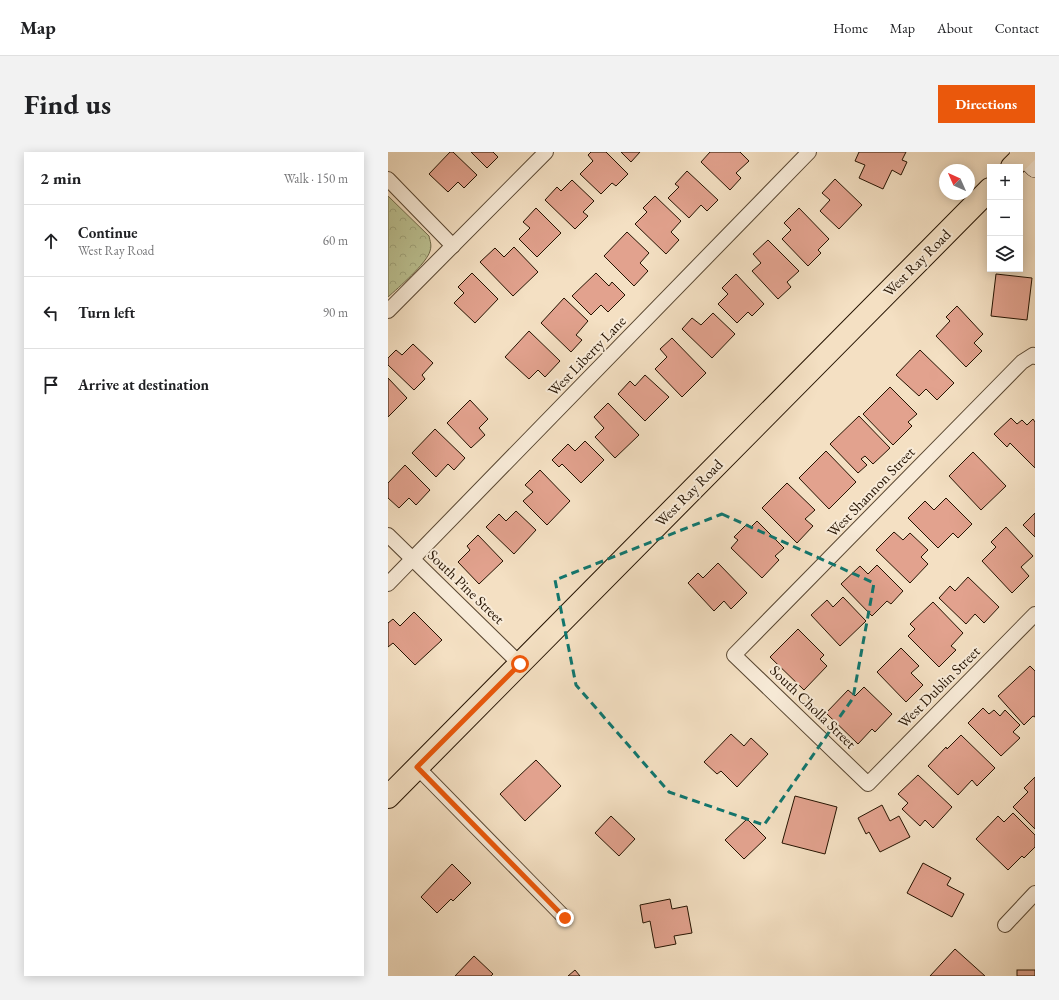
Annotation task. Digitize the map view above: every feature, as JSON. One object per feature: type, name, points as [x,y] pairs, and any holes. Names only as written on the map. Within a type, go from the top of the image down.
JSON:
[{"type":"main road","name":"West Ray Road","points":[[388,797],[987,192]]},
{"type":"street","points":[[388,311],[546,152]]},
{"type":"street","name":"West Liberty Lane","points":[[388,584],[809,152]]},
{"type":"street","points":[[388,180],[453,246]]},
{"type":"street","name":"West Shannon Street","points":[[734,655],[1022,362],[1034,356]]},
{"type":"street","name":"South Pine Street","points":[[388,535],[520,664]]},
{"type":"street","name":"West Dublin Street","points":[[868,784],[1035,614]]},
{"type":"street","name":"South Cholla Street","points":[[734,655],[868,784]]},
{"type":"street","points":[[417,767],[565,918]]},
{"type":"street","points":[[1005,925],[1035,893]]},
{"type":"highlighted area","points":[[722,514],[874,583],[853,698],[764,825],[669,792],[576,685],[555,580]]},
{"type":"green space","points":[[388,196],[429,236],[431,247],[424,262],[388,297]]},
{"type":"building","points":[[450,152],[453,152],[477,175],[464,188],[458,182],[448,192],[429,174]]},
{"type":"building","points":[[471,152],[493,152],[498,157],[487,168]]},
{"type":"building","points":[[591,152],[606,152],[628,174],[616,186],[612,183],[601,194],[580,174],[593,161],[588,155]]},
{"type":"building","points":[[621,152],[640,152],[631,162]]},
{"type":"building","points":[[710,152],[740,152],[749,161],[736,173],[741,178],[730,190],[701,162]]},
{"type":"building","points":[[859,152],[906,152],[902,160],[907,162],[901,175],[892,170],[883,189],[859,178],[865,165],[855,161]]},
{"type":"building","points":[[687,171],[718,200],[707,211],[701,205],[689,218],[668,198],[679,187],[675,184]]},
{"type":"building","points":[[835,179],[862,205],[839,229],[820,211],[830,200],[822,193]]},
{"type":"building","points":[[572,180],[594,201],[583,212],[588,216],[575,229],[545,200],[557,187],[561,191]]},
{"type":"building","points":[[655,196],[681,221],[671,232],[679,240],[666,254],[635,224],[647,212],[643,208]]},
{"type":"building","points":[[536,208],[561,233],[537,257],[519,239],[530,228],[523,222]]},
{"type":"building","points":[[799,208],[829,239],[818,250],[821,253],[808,266],[782,239],[791,230],[784,223]]},
{"type":"building","points":[[627,232],[649,253],[640,263],[648,271],[634,286],[604,256]]},
{"type":"building","points":[[768,240],[799,271],[787,282],[791,287],[778,299],[752,271],[761,263],[753,254]]},
{"type":"building","points":[[514,247],[538,272],[513,296],[480,262],[495,248],[504,257]]},
{"type":"building","points":[[472,273],[498,299],[475,323],[454,303],[464,293],[458,287]]},
{"type":"building","points":[[596,273],[609,286],[612,282],[625,295],[608,312],[601,305],[591,315],[572,296]]},
{"type":"building","points":[[736,274],[764,304],[752,316],[748,312],[737,323],[718,304],[728,294],[722,288]]},
{"type":"building","points":[[996,274],[1032,278],[1027,320],[991,316]]},
{"type":"building","points":[[564,298],[588,321],[576,335],[582,340],[571,352],[541,323]]},
{"type":"building","points":[[957,306],[983,334],[974,343],[982,351],[966,367],[936,336],[950,321],[946,317]]},
{"type":"building","points":[[713,313],[735,334],[712,358],[682,329],[692,318],[701,325]]},
{"type":"building","points":[[529,331],[560,361],[545,377],[538,370],[529,379],[505,357]]},
{"type":"building","points":[[672,338],[706,373],[682,397],[655,369],[667,357],[660,349]]},
{"type":"building","points":[[413,344],[433,363],[422,375],[425,379],[414,390],[388,365],[388,358],[396,350],[402,355]]},
{"type":"building","points":[[920,350],[954,383],[937,400],[926,389],[919,396],[896,375]]},
{"type":"building","points":[[645,375],[669,397],[645,421],[618,394],[630,381],[635,386]]},
{"type":"building","points":[[388,378],[407,398],[388,417]]},
{"type":"building","points":[[890,387],[917,414],[908,422],[912,426],[893,445],[863,414]]},
{"type":"building","points":[[470,400],[488,419],[479,428],[485,435],[471,448],[447,423]]},
{"type":"building","points":[[608,403],[639,435],[615,458],[595,437],[604,428],[594,417]]},
{"type":"building","points":[[859,416],[890,448],[873,464],[865,456],[861,459],[867,465],[858,473],[830,444]]},
{"type":"building","points":[[1011,418],[1017,424],[1022,420],[1027,425],[1033,419],[1035,422],[1035,468],[1010,443],[1007,447],[994,434]]},
{"type":"building","points":[[435,429],[465,458],[454,470],[448,464],[436,477],[412,453]]},
{"type":"building","points":[[585,441],[604,460],[581,483],[562,464],[559,467],[552,460],[568,444],[575,451]]},
{"type":"building","points":[[826,451],[856,482],[829,509],[799,478]]},
{"type":"building","points":[[973,452],[1006,486],[981,510],[949,476]]},
{"type":"building","points":[[405,465],[430,490],[416,505],[409,498],[399,508],[388,498],[388,483]]},
{"type":"building","points":[[540,470],[570,501],[547,525],[523,501],[533,492],[525,485]]},
{"type":"building","points":[[787,483],[815,510],[805,519],[813,526],[797,543],[762,508]]},
{"type":"building","points":[[946,498],[972,524],[958,538],[953,533],[938,548],[908,518],[925,501],[934,510]]},
{"type":"building","points":[[516,511],[536,530],[514,554],[486,527],[499,514],[506,521]]},
{"type":"building","points":[[1035,513],[1035,537],[1023,525]]},
{"type":"building","points":[[757,521],[784,548],[775,556],[779,560],[762,578],[731,548],[738,540],[734,537],[747,524],[751,527]]},
{"type":"building","points":[[1006,527],[1033,556],[1021,567],[1029,576],[1012,593],[982,561],[996,547],[991,542]]},
{"type":"building","points":[[894,532],[903,540],[910,533],[928,550],[921,557],[928,564],[910,583],[876,550]]},
{"type":"building","points":[[478,535],[503,561],[479,584],[458,562],[470,550],[467,546]]},
{"type":"building","points":[[718,563],[747,593],[731,609],[724,601],[714,611],[688,583],[698,573],[703,578]]},
{"type":"building","points":[[877,565],[903,591],[891,604],[887,601],[872,616],[841,584],[860,566],[868,574]]},
{"type":"building","points":[[968,577],[999,607],[984,623],[975,614],[966,624],[939,598],[950,586],[955,591]]},
{"type":"building","points":[[843,597],[866,621],[840,646],[811,615],[827,600],[833,607]]},
{"type":"building","points":[[933,602],[963,633],[951,646],[956,650],[939,667],[908,636],[915,629],[910,624]]},
{"type":"building","points":[[414,612],[442,640],[415,665],[393,643],[388,647],[388,623],[393,619],[400,626]]},
{"type":"building","points":[[798,629],[824,655],[820,659],[827,666],[804,690],[770,657]]},
{"type":"building","points":[[901,648],[919,666],[911,673],[923,685],[906,702],[877,672]]},
{"type":"building","points":[[1030,666],[1035,671],[1035,717],[1033,716],[1024,725],[998,696]]},
{"type":"building","points":[[864,687],[892,714],[875,732],[872,729],[858,744],[826,713],[848,690],[855,696]]},
{"type":"building","points":[[983,708],[989,714],[994,710],[1000,716],[1005,710],[1020,725],[1013,732],[1020,738],[1001,756],[968,723]]},
{"type":"building","points":[[731,734],[744,746],[751,738],[768,754],[737,787],[721,771],[717,774],[704,762]]},
{"type":"building","points":[[961,735],[995,768],[977,786],[972,780],[958,795],[928,766],[946,747],[947,749]]},
{"type":"building","points":[[536,760],[561,786],[525,821],[500,794]]},
{"type":"building","points":[[918,775],[952,807],[933,828],[925,820],[920,826],[902,809],[908,803],[898,794]]},
{"type":"building","points":[[1035,777],[1035,829],[1013,807],[1028,792],[1024,788]]},
{"type":"building","points":[[795,796],[837,807],[825,854],[782,843]]},
{"type":"building","points":[[882,805],[890,821],[899,816],[910,837],[880,852],[869,832],[866,834],[858,818]]},
{"type":"building","points":[[1013,813],[1035,835],[1035,847],[1024,858],[1022,856],[1008,870],[976,839],[998,816],[1004,822]]},
{"type":"building","points":[[611,816],[635,839],[619,856],[595,833]]},
{"type":"building","points":[[747,819],[766,838],[744,859],[725,840]]},
{"type":"building","points":[[923,863],[951,878],[947,885],[964,894],[952,917],[907,893]]},
{"type":"building","points":[[452,864],[471,883],[453,901],[451,899],[437,913],[421,897]]},
{"type":"building","points":[[670,899],[672,909],[687,906],[692,933],[674,936],[676,944],[655,948],[650,921],[643,923],[640,905]]},
{"type":"building","points":[[955,949],[985,976],[930,976]]},
{"type":"building","points":[[474,956],[493,974],[491,976],[455,976]]},
{"type":"building","points":[[575,970],[580,976],[568,976]]},
{"type":"building","points":[[1017,970],[1035,970],[1035,976],[1017,976]]},
{"type":"route","points":[[520,664],[417,767],[565,918]]}]
